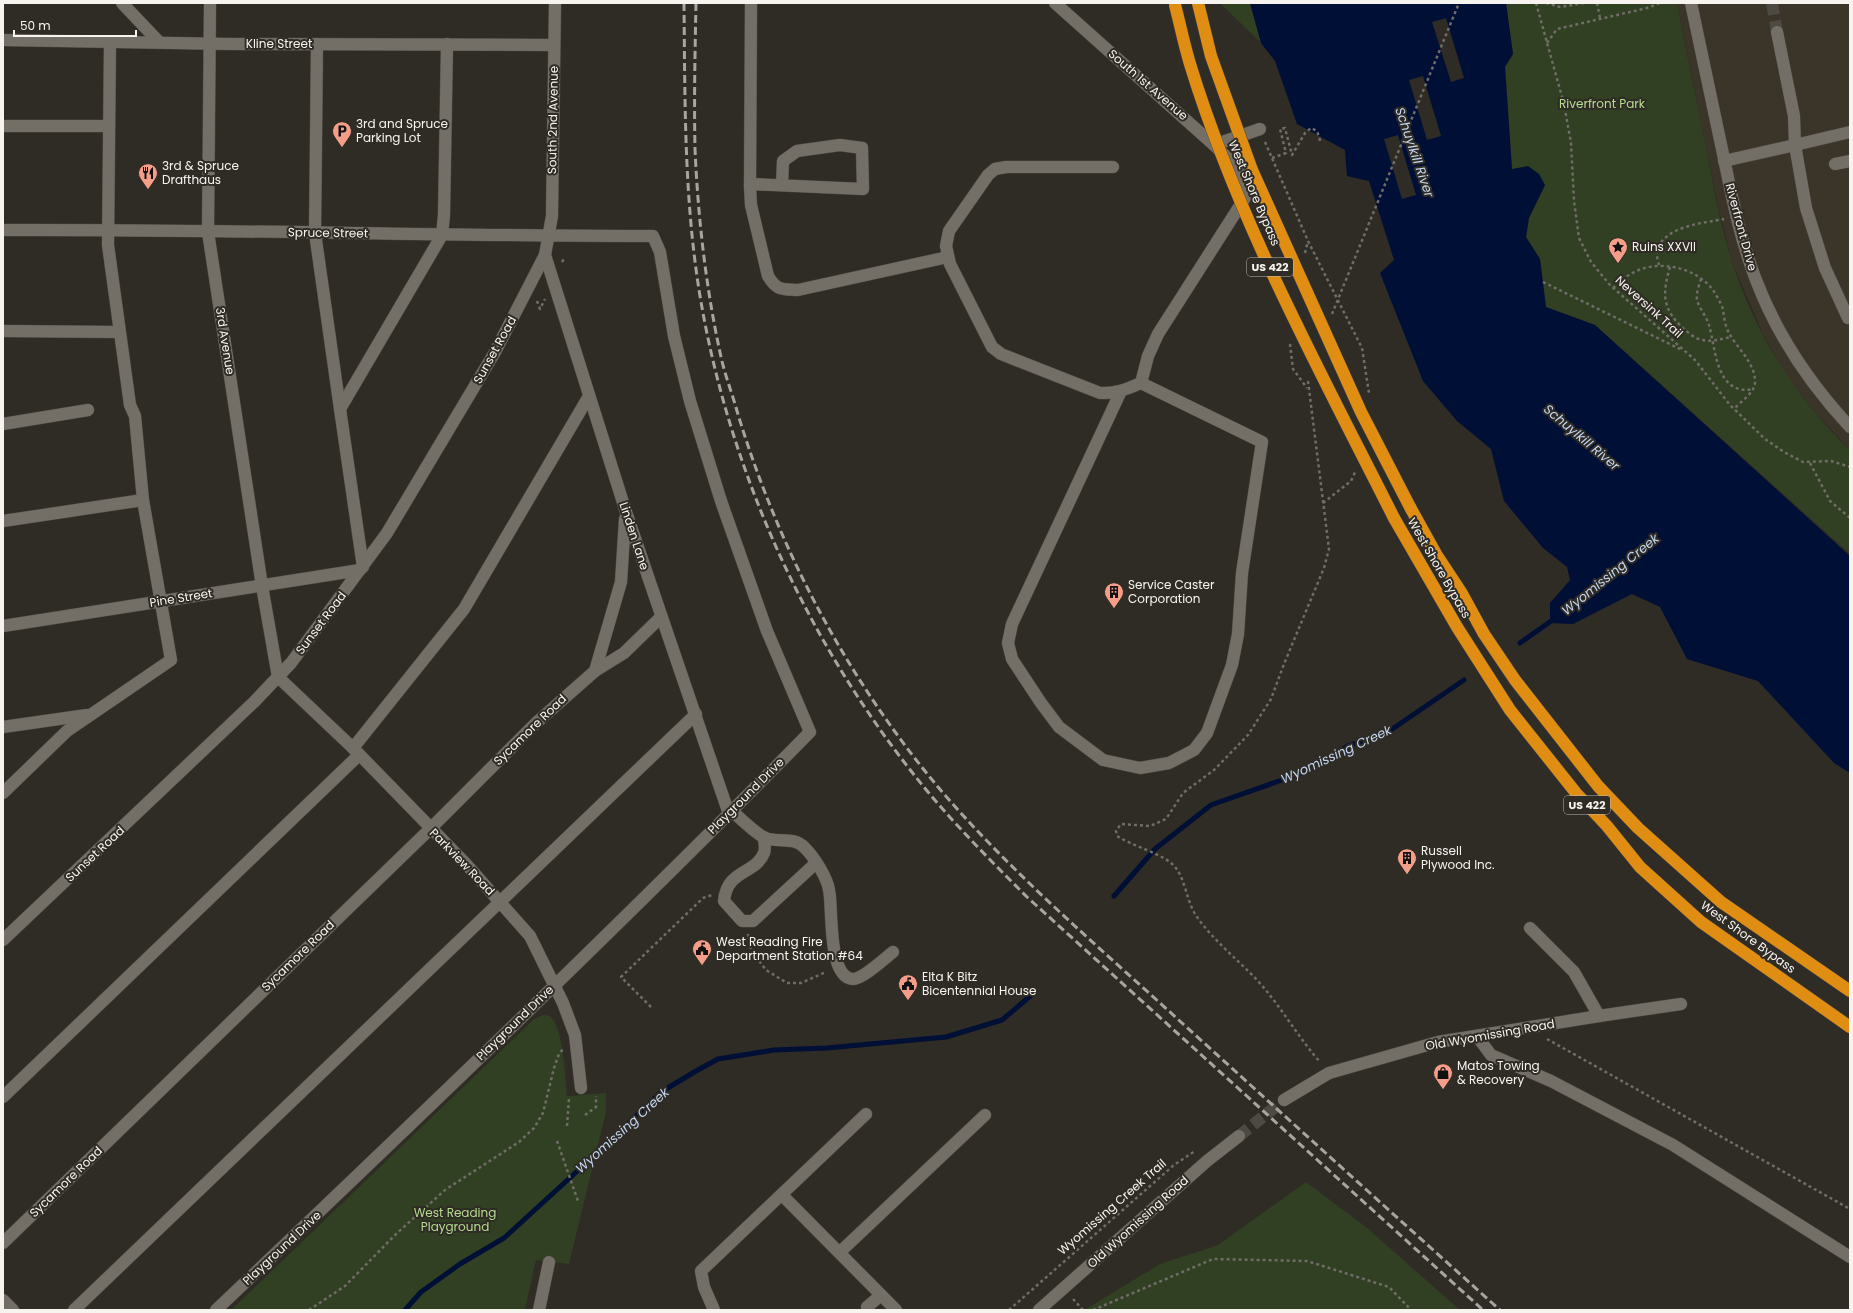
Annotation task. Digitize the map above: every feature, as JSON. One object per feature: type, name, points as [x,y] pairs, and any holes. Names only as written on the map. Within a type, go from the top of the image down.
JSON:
[{"type":"highway","name":"West Shore Bypass","points":[[1198,3],[1211,56],[1252,170],[1361,412],[1436,554],[1461,592],[1484,634],[1515,680],[1598,786],[1638,828],[1721,902],[1850,991]]},
{"type":"highway","name":"West Shore Bypass","points":[[1175,4],[1190,63],[1231,178],[1283,297],[1394,518],[1457,627],[1510,710],[1576,793],[1640,867],[1701,922],[1850,1027]]},
{"type":"street","points":[[122,3],[159,42]]},
{"type":"street","name":"3rd Avenue","points":[[210,3],[208,232],[262,586],[278,677]]},
{"type":"street","name":"South 2nd Avenue","points":[[549,236],[552,216],[555,3]]},
{"type":"street","points":[[751,3],[751,206],[768,276],[774,285],[780,289],[798,290],[948,257]]},
{"type":"street","name":"South 1st Avenue","points":[[1055,3],[1214,145],[1239,170],[1248,193],[1158,334],[1148,356],[1141,383]]},
{"type":"street","name":"Riverfront Drive","points":[[1691,3],[1736,216],[1756,280],[1783,338],[1798,362],[1825,400],[1850,427]]},
{"type":"street","points":[[1777,32],[1794,116],[1795,145],[1806,208],[1824,268],[1848,318]]},
{"type":"street","name":"Kline Street","points":[[3,40],[554,45]]},
{"type":"street","points":[[3,793],[67,731],[88,715],[171,660],[159,602],[143,500],[135,416],[130,405],[108,245],[110,42]]},
{"type":"street","points":[[317,44],[315,233],[361,569]]},
{"type":"street","points":[[340,409],[442,235],[444,215],[447,44]]},
{"type":"street","points":[[3,126],[109,126]]},
{"type":"street","points":[[1214,145],[1260,129]]},
{"type":"street","points":[[1724,160],[1850,132]]},
{"type":"street","points":[[750,184],[862,189],[862,148],[840,145],[797,151],[783,161],[782,185]]},
{"type":"street","points":[[1836,164],[1850,161]]},
{"type":"street","points":[[1113,167],[1006,167],[996,169],[988,175],[949,231],[946,246],[950,264],[992,347],[1001,354],[1100,393],[1121,391],[1141,383],[1262,442],[1242,573],[1238,634],[1232,665],[1213,718],[1207,732],[1194,750],[1169,763],[1140,768],[1104,760],[1060,727],[1041,703],[1012,659],[1008,643],[1012,624],[1121,391]]},
{"type":"street","name":"Spruce Street","points":[[3,230],[108,229],[208,232],[442,235],[654,236],[660,252],[674,336],[690,400],[721,502],[767,631],[810,732]]},
{"type":"street","name":"Sunset Road","points":[[3,940],[254,702],[291,663],[388,533],[495,352],[545,255],[549,236]]},
{"type":"street","name":"Linden Lane","points":[[545,255],[661,618],[730,813]]},
{"type":"street","points":[[3,331],[119,332]]},
{"type":"street","points":[[3,1097],[356,752],[464,609],[589,396]]},
{"type":"street","points":[[3,424],[88,410]]},
{"type":"street","points":[[3,521],[143,500]]},
{"type":"street","points":[[595,671],[621,582],[626,512]]},
{"type":"street","name":"Pine Street","points":[[3,626],[262,586],[361,569]]},
{"type":"street","name":"Sycamore Road","points":[[3,1243],[430,829],[536,723],[595,671],[624,653],[661,618]]},
{"type":"street","name":"Parkview Road","points":[[278,677],[356,752],[466,864],[530,936],[554,985],[575,1035],[581,1088]]},
{"type":"street","points":[[74,1310],[696,714]]},
{"type":"street","points":[[3,728],[88,715]]},
{"type":"street","name":"Playground Drive","points":[[216,1310],[554,985],[730,813],[810,732]]},
{"type":"street","points":[[730,813],[764,837],[795,840],[806,848],[826,878],[830,890],[834,950],[839,967],[849,978],[855,979],[865,974],[893,952]]},
{"type":"street","points":[[764,837],[765,851],[758,861],[736,876],[725,889],[724,901],[742,921],[752,921],[816,863]]},
{"type":"street","points":[[1530,928],[1574,972],[1599,1016]]},
{"type":"street","name":"Old Wyomissing Road","points":[[1284,1100],[1329,1074],[1438,1042],[1681,1004]]},
{"type":"street","points":[[1477,1036],[1491,1055],[1551,1081],[1673,1146],[1850,1257]]},
{"type":"street","points":[[714,1310],[704,1287],[701,1271],[866,1114]]},
{"type":"street","points":[[840,1252],[985,1115]]},
{"type":"street","name":"Old Wyomissing Road","points":[[1040,1310],[1206,1161],[1239,1136]]},
{"type":"street","points":[[782,1195],[896,1310]]},
{"type":"street","points":[[539,1310],[549,1262]]},
{"type":"street","points":[[867,1307],[881,1295]]},
{"type":"street","points":[[3,1300],[13,1310]]},
{"type":"path","points":[[1331,316],[1459,3]]},
{"type":"path","name":"Neversink Trail","points":[[1536,3],[1564,104],[1571,143],[1574,201],[1579,238],[1591,262],[1612,288],[1695,360],[1734,409],[1764,439],[1803,462],[1831,461],[1850,467]]},
{"type":"path","points":[[1546,3],[1560,7],[1584,3]]},
{"type":"path","points":[[1597,3],[1600,18]]},
{"type":"path","points":[[1547,43],[1557,29],[1647,8],[1660,3]]},
{"type":"path","points":[[1272,158],[1286,154],[1280,129],[1285,128],[1292,155],[1305,133],[1311,128],[1317,131],[1321,143]]},
{"type":"path","points":[[1659,266],[1657,252],[1662,240],[1677,231],[1736,216]]},
{"type":"path","points":[[1612,288],[1630,274],[1643,269],[1659,266],[1687,271],[1701,279],[1712,290],[1722,307],[1727,329],[1753,369],[1756,381],[1754,389],[1734,409]]},
{"type":"path","points":[[1670,267],[1664,293],[1666,304],[1671,315],[1692,335],[1701,340],[1713,341],[1731,337]]},
{"type":"path","points":[[1701,279],[1697,301],[1706,318],[1713,341],[1718,367],[1733,388],[1743,391],[1754,389]]},
{"type":"path","points":[[1543,282],[1686,352]]},
{"type":"path","points":[[1308,376],[1308,388],[1329,549],[1324,568],[1284,664],[1272,699],[1248,735],[1214,770],[1184,793],[1166,819],[1150,826],[1121,824],[1116,831],[1117,836],[1126,842],[1170,862],[1179,870],[1187,900],[1196,916],[1208,932],[1258,981],[1308,1050],[1329,1074]]},
{"type":"path","points":[[1810,462],[1830,501],[1850,518]]},
{"type":"path","points":[[651,1007],[621,977],[703,898],[725,889]]},
{"type":"path","points":[[752,921],[748,932],[751,950],[766,970],[787,983],[801,983],[839,967]]},
{"type":"path","points":[[1529,1028],[1850,1209]]},
{"type":"path","points":[[309,1310],[345,1286],[397,1233],[445,1190],[519,1142],[534,1128],[543,1112],[559,1054]]},
{"type":"path","points":[[585,1115],[596,1107],[596,1096]]},
{"type":"path","points":[[567,1126],[569,1098]]},
{"type":"path","points":[[557,1141],[578,1201]]},
{"type":"path","name":"Wyomissing Creek Trail","points":[[1009,1310],[1174,1165],[1200,1148]]},
{"type":"path","points":[[1093,1310],[1213,1259],[1306,1261],[1389,1287],[1410,1310]]},
{"type":"shaded area","points":[[1677,3],[1850,3],[1850,450],[1813,410],[1785,373],[1763,334],[1732,262],[1717,201]]},
{"type":"green space","points":[[1222,3],[1250,3],[1261,43],[1222,5]]},
{"type":"green space","name":"Riverfront Park","points":[[1506,3],[1677,3],[1720,218],[1741,287],[1765,339],[1795,387],[1812,409],[1850,450],[1850,554],[1595,325],[1546,307],[1540,259],[1526,237],[1529,218],[1545,185],[1512,169],[1505,67],[1513,54]]},
{"type":"green space","name":"West Reading Playground","points":[[543,1015],[549,1016],[554,1021],[558,1029],[565,1066],[567,1096],[606,1093],[606,1112],[569,1264],[536,1260],[525,1310],[231,1310],[534,1019]]},
{"type":"green space","points":[[1306,1182],[1366,1227],[1460,1310],[1084,1310],[1160,1264],[1218,1245]]},
{"type":"water","name":"Schuylkill River","points":[[1250,3],[1506,3],[1513,54],[1505,67],[1512,169],[1528,166],[1539,174],[1545,185],[1529,218],[1526,237],[1540,259],[1546,307],[1595,325],[1850,556],[1850,773],[1834,763],[1758,681],[1687,659],[1660,607],[1632,594],[1573,624],[1550,623],[1550,603],[1570,580],[1567,567],[1543,548],[1504,501],[1491,449],[1457,421],[1423,381],[1380,273],[1394,260],[1369,181],[1347,176],[1345,150],[1297,124],[1275,61],[1261,43]],"holes":[[[1446,18],[1464,78],[1451,82],[1432,22]],[[1423,76],[1441,136],[1427,140],[1409,80]],[[1398,135],[1416,195],[1402,199],[1384,139]]]},
{"type":"waterway","name":"Wyomissing Creek","points":[[1520,643],[1554,619]]},
{"type":"waterway","name":"Wyomissing Creek","points":[[1114,896],[1155,849],[1211,805],[1299,774],[1348,746],[1385,734],[1464,680]]},
{"type":"waterway","name":"Wyomissing Creek","points":[[405,1310],[421,1292],[460,1264],[504,1238],[608,1143],[661,1092],[718,1059],[774,1050],[827,1048],[946,1037],[1002,1020],[1035,992]]},
{"type":"tunnel","points":[[1772,3],[1777,32]]},
{"type":"tunnel","points":[[1239,1136],[1284,1100]]},
{"type":"railway","points":[[684,3],[688,187],[700,296],[714,363],[732,430],[754,495],[781,559],[812,621],[847,680],[886,738],[928,792],[964,833],[1027,897],[1483,1310]]},
{"type":"railway","points":[[696,3],[696,175],[707,279],[721,357],[754,462],[773,512],[794,561],[818,609],[845,656],[905,745],[938,787],[966,819],[1025,879],[1056,909],[1500,1310]]},
{"type":"place","name":"3rd and Spruce Parking Lot","points":[[342,148]]},
{"type":"place","name":"3rd & Spruce Drafthaus","points":[[148,190]]},
{"type":"place","name":"Ruins XXVII","points":[[1618,264]]},
{"type":"place","name":"Service Caster Corporation","points":[[1114,609]]},
{"type":"place","name":"Russell Plywood Inc.","points":[[1407,875]]},
{"type":"place","name":"West Reading Fire Department Station #64","points":[[702,966]]},
{"type":"place","name":"Elta K Bitz Bicentennial House","points":[[908,1001]]},
{"type":"place","name":"Matos Towing & Recovery","points":[[1443,1090]]}]
